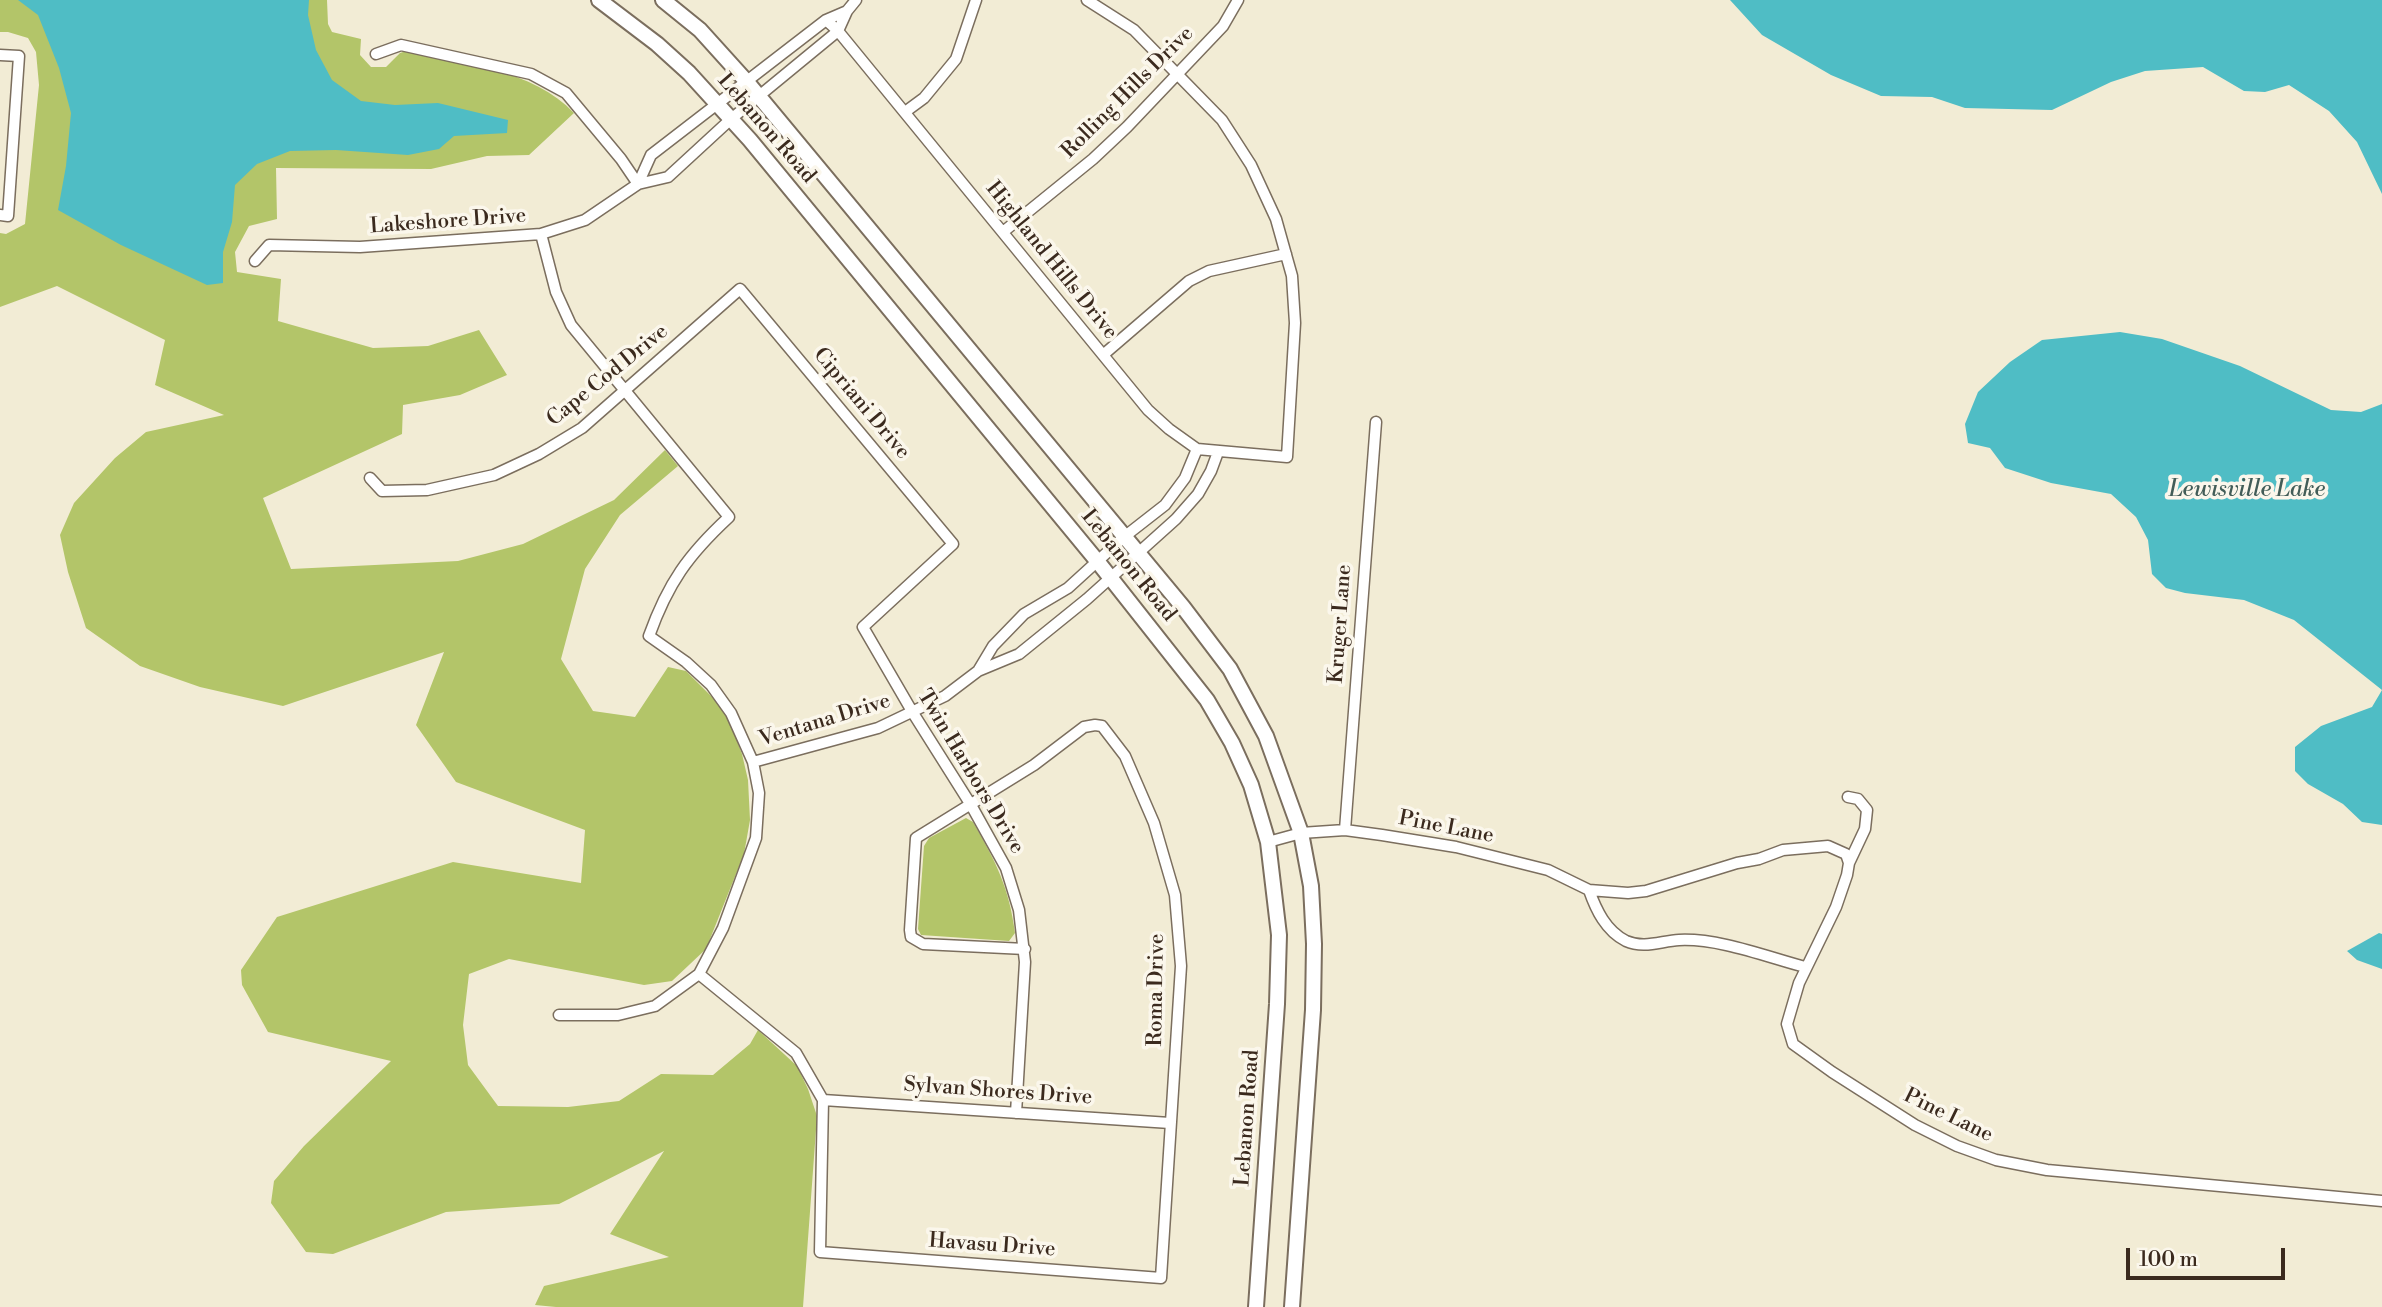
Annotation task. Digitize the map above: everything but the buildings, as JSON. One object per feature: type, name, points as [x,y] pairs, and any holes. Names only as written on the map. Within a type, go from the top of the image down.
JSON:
[{"type":"main road","name":"Lebanon Road","points":[[599,0],[657,44],[689,73],[732,120],[1111,578],[1207,700],[1232,743],[1251,785],[1268,842],[1279,935],[1278,990],[1256,1307]]},
{"type":"main road","name":"Lebanon Road","points":[[663,0],[700,30],[760,96],[1138,553],[1230,669],[1266,736],[1301,833],[1311,886],[1314,944],[1313,1010],[1292,1307]]},
{"type":"street","name":"Lakeshore Drive","points":[[255,261],[269,245],[360,247],[541,234],[585,220],[638,184],[668,177],[838,31],[847,11],[856,0]]},
{"type":"street","points":[[905,113],[924,98],[956,59],[976,0]]},
{"type":"street","points":[[1087,0],[1134,30],[1222,120],[1251,165],[1276,219],[1286,254],[1209,271],[1189,281],[1103,355]]},
{"type":"street","name":"Rolling Hills Drive","points":[[1003,232],[1128,127],[1223,26],[1238,0]]},
{"type":"street","name":"Lakeshore Drive","points":[[638,184],[651,155],[826,20],[847,11]]},
{"type":"street","name":"Highland Hills Drive","points":[[826,20],[838,31],[1149,410],[1169,429],[1197,449],[1287,457],[1295,323],[1292,276],[1286,254]]},
{"type":"street","points":[[376,54],[401,45],[531,74],[566,93],[638,184]]},
{"type":"street","points":[[0,55],[19,56],[4,216]]},
{"type":"street","points":[[541,234],[556,292],[572,326],[729,516],[700,543],[681,569],[661,603],[649,636],[711,685],[732,713],[753,762],[760,793],[756,838],[723,928],[699,974],[655,1006],[618,1015],[559,1015]]},
{"type":"street","name":"Cape Cod Drive","points":[[370,478],[382,491],[426,490],[494,475],[539,454],[582,428],[740,289]]},
{"type":"street","name":"Cipriani Drive","points":[[740,289],[953,544],[863,627]]},
{"type":"street","name":"Kruger Lane","points":[[1345,830],[1376,422]]},
{"type":"street","name":"Ventana Drive","points":[[978,671],[993,646],[1024,614],[1068,587],[1165,505],[1185,478],[1197,449]]},
{"type":"street","name":"Ventana Drive","points":[[753,762],[878,728],[945,696],[978,671],[1019,654],[1111,578],[1176,519],[1198,494],[1212,471],[1218,452]]},
{"type":"street","name":"Twin Harbors Drive","points":[[863,627],[971,805],[1006,869],[1018,909],[1025,950],[1016,1112]]},
{"type":"street","name":"Roma Drive","points":[[971,805],[1034,765],[1084,727],[1095,725],[1102,726],[1125,756],[1154,822],[1175,895],[1181,966],[1161,1278]]},
{"type":"street","name":"Pine Lane","points":[[1848,797],[1858,799],[1868,814],[1865,830],[1849,863],[1836,907],[1805,967],[1787,1024],[1793,1044],[1915,1125],[1957,1146],[1996,1160],[2047,1170],[2382,1201]]},
{"type":"street","points":[[971,805],[916,838],[911,937],[923,944],[1025,950]]},
{"type":"street","name":"Pine Lane","points":[[1268,842],[1301,833],[1345,830],[1456,847],[1548,870],[1589,890],[1628,893],[1646,891],[1783,850],[1813,846],[1837,848],[1846,854],[1849,863]]},
{"type":"street","points":[[1589,890],[1594,906],[1603,920],[1627,941],[1642,945],[1692,940],[1738,948],[1805,967]]},
{"type":"street","points":[[699,974],[796,1053],[823,1100]]},
{"type":"street","name":"Sylvan Shores Drive","points":[[823,1100],[1170,1123]]},
{"type":"street","name":"Havasu Drive","points":[[823,1100],[820,1252],[1161,1278]]},
{"type":"green space","points":[[0,0],[327,0],[328,24],[332,32],[361,39],[360,55],[371,67],[386,67],[400,53],[406,51],[473,64],[518,77],[539,87],[558,98],[574,113],[529,155],[487,156],[431,169],[276,168],[277,219],[249,226],[235,252],[237,272],[281,279],[278,321],[373,348],[428,346],[479,330],[507,375],[460,395],[403,405],[402,434],[263,498],[291,569],[458,561],[523,544],[614,500],[665,450],[678,466],[620,515],[585,569],[561,659],[593,711],[635,717],[668,667],[686,671],[714,699],[729,720],[742,754],[748,780],[750,820],[744,854],[706,949],[672,981],[644,985],[509,959],[469,974],[463,1025],[468,1065],[498,1106],[568,1107],[619,1101],[661,1074],[713,1075],[750,1044],[758,1030],[797,1066],[817,1116],[803,1307],[535,1305],[544,1286],[669,1257],[610,1234],[664,1151],[559,1204],[446,1212],[333,1254],[306,1252],[271,1203],[274,1181],[304,1146],[391,1061],[268,1032],[242,985],[241,970],[277,917],[453,862],[581,883],[585,830],[456,782],[416,725],[444,652],[283,706],[200,687],[140,666],[86,628],[68,572],[60,535],[74,503],[115,458],[146,432],[224,415],[155,385],[165,340],[57,286],[0,307],[0,233],[6,234],[25,224],[39,85],[36,52],[28,38],[0,32]]},
{"type":"green space","points":[[966,818],[973,822],[981,836],[1005,888],[1015,933],[1009,941],[921,935],[918,929],[924,846],[929,838]]},
{"type":"water","points":[[18,0],[309,0],[308,15],[316,50],[332,80],[361,101],[395,105],[438,103],[508,120],[507,133],[454,136],[439,149],[408,155],[336,150],[290,151],[257,164],[235,185],[232,222],[223,252],[223,283],[207,285],[121,245],[58,210],[71,113],[59,68],[38,15]]},
{"type":"water","points":[[1730,0],[2382,0],[2382,194],[2357,142],[2329,111],[2289,85],[2265,92],[2244,91],[2203,67],[2145,71],[2111,82],[2052,110],[1965,108],[1932,97],[1881,96],[1831,75],[1762,35]]},
{"type":"water","name":"Lewisville Lake","points":[[2120,332],[2162,339],[2240,366],[2331,410],[2361,412],[2382,404],[2382,690],[2294,620],[2244,600],[2166,588],[2152,574],[2148,540],[2136,517],[2111,494],[2051,483],[2005,468],[1990,448],[1968,443],[1965,424],[1978,392],[2010,362],[2042,340]]},
{"type":"water","points":[[2382,690],[2382,825],[2362,822],[2343,804],[2308,784],[2295,771],[2295,747],[2321,726],[2372,707]]},
{"type":"water","points":[[2379,933],[2382,934],[2382,969],[2357,960],[2347,951]]}]
